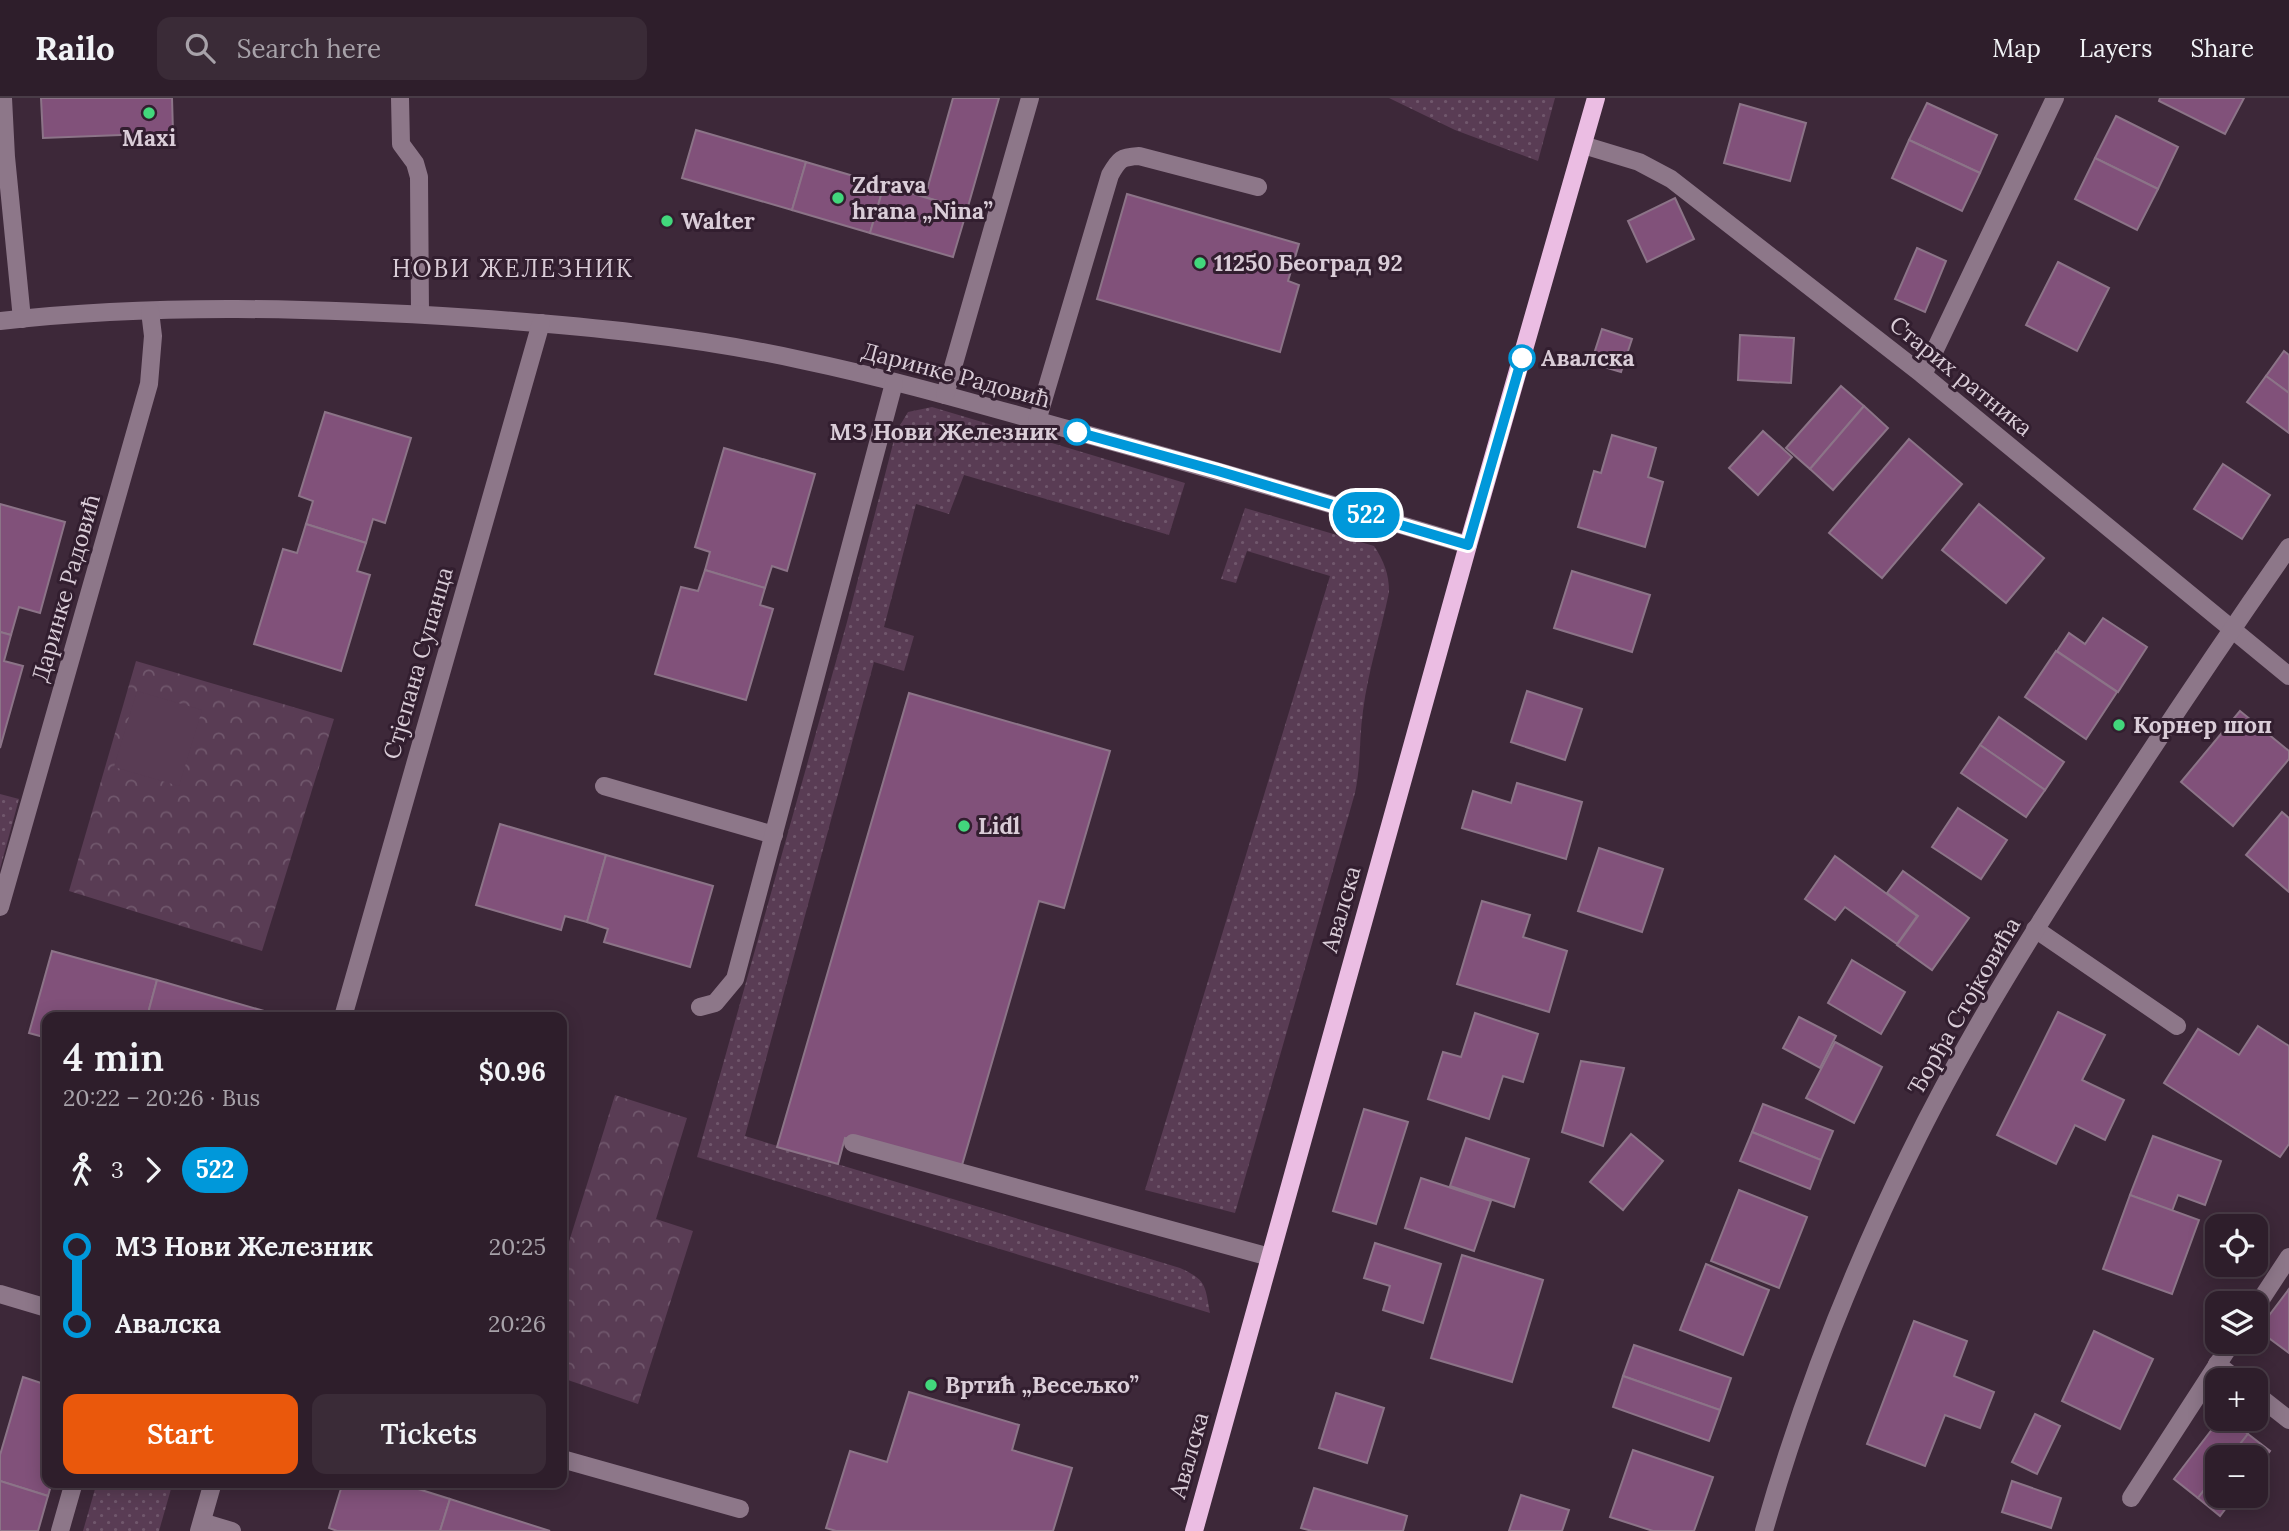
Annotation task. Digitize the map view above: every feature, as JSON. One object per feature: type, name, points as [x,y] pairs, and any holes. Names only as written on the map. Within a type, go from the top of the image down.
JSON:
[{"type":"main road","name":"Авалска","points":[[1194,1531],[1468,545],[1596,98]]},
{"type":"street","points":[[3,98],[22,319]]},
{"type":"street","points":[[400,98],[401,144],[415,163],[419,177],[420,314]]},
{"type":"street","points":[[945,395],[1030,98]]},
{"type":"street","points":[[1923,375],[2055,98]]},
{"type":"street","name":"Старих ратника","points":[[1583,145],[1639,162],[1671,179],[1923,375],[2289,676]]},
{"type":"street","points":[[1037,421],[1110,175],[1118,161],[1139,156],[1258,187]]},
{"type":"street","name":"Даринке Радовић","points":[[0,321],[150,311],[280,309],[420,314],[541,323],[629,331],[711,343],[801,359],[945,395],[1218,471],[1468,545]]},
{"type":"street","name":"Даринке Радовић","points":[[0,906],[149,384],[153,336],[150,311]]},
{"type":"street","name":"Стјепана Супанца","points":[[345,1012],[541,323]]},
{"type":"street","points":[[700,1007],[715,1003],[735,979],[894,383]]},
{"type":"street","name":"Ђорђа Стојковића","points":[[1764,1531],[1800,1417],[1856,1270],[1916,1140],[1966,1046],[2035,929],[2231,629],[2289,547]]},
{"type":"street","points":[[604,786],[774,835]]},
{"type":"street","points":[[2035,929],[2177,1026]]},
{"type":"street","points":[[853,1143],[1270,1257]]},
{"type":"street","points":[[2267,1291],[2289,1257]]},
{"type":"street","points":[[0,1294],[42,1307]]},
{"type":"street","points":[[2131,1498],[2224,1354]]},
{"type":"street","points":[[2217,1364],[2222,1368]]},
{"type":"street","points":[[2268,1403],[2289,1420]]},
{"type":"street","points":[[567,1460],[740,1508]]},
{"type":"street","points":[[60,1531],[72,1488]]},
{"type":"street","points":[[212,1488],[201,1527],[232,1531]]},
{"type":"green space","points":[[1389,98],[1555,98],[1538,161],[1455,130]]},
{"type":"green space","points":[[932,407],[1185,483],[1169,535],[964,475],[949,514],[916,504],[884,627],[914,636],[904,671],[874,662],[745,1136],[1180,1268],[1200,1280],[1210,1313],[697,1157],[847,622],[896,432],[908,412]]},
{"type":"green space","points":[[1245,508],[1374,546],[1385,568],[1389,592],[1365,696],[1355,793],[1235,1213],[1145,1190],[1330,576],[1247,551],[1236,583],[1221,579]]},
{"type":"green space","points":[[136,661],[334,719],[262,951],[69,891]]},
{"type":"green space","points":[[137,691],[202,710],[179,786],[114,767]]},
{"type":"green space","points":[[0,794],[19,799],[0,869]]},
{"type":"green space","points":[[615,1095],[687,1118],[656,1219],[693,1231],[638,1404],[567,1380],[567,1248]]},
{"type":"green space","points":[[95,1488],[171,1488],[159,1531],[83,1531]]},
{"type":"building","points":[[41,98],[172,98],[173,133],[43,138]]},
{"type":"building","points":[[953,98],[999,98],[967,210],[925,197]]},
{"type":"building","points":[[2160,98],[2244,98],[2225,134],[2159,101]]},
{"type":"building","points":[[1927,103],[1997,135],[1980,173],[1909,140]]},
{"type":"building","points":[[1740,104],[1806,123],[1790,181],[1724,163]]},
{"type":"building","points":[[2116,116],[2178,147],[2158,189],[2095,158]]},
{"type":"building","points":[[696,130],[806,162],[792,210],[682,178]]},
{"type":"building","points":[[1909,140],[1980,173],[1962,211],[1892,178]]},
{"type":"building","points":[[2095,158],[2158,189],[2137,230],[2075,199]]},
{"type":"building","name":"Zdrava hrana „Nina”","points":[[806,162],[884,185],[870,233],[792,210]]},
{"type":"building","points":[[884,185],[967,210],[953,257],[870,233]]},
{"type":"building","name":"11250 Београд 92","points":[[1127,194],[1299,244],[1288,281],[1299,285],[1280,352],[1097,299]]},
{"type":"building","points":[[1675,198],[1694,239],[1647,262],[1628,221]]},
{"type":"building","points":[[1917,248],[1946,261],[1925,312],[1895,299]]},
{"type":"building","points":[[2058,262],[2109,288],[2077,351],[2026,325]]},
{"type":"building","points":[[1602,329],[1632,339],[1621,372],[1591,363]]},
{"type":"building","points":[[1740,335],[1794,338],[1791,383],[1738,380]]},
{"type":"building","points":[[2284,351],[2289,355],[2289,393],[2266,376]]},
{"type":"building","points":[[2266,376],[2289,393],[2289,433],[2247,402]]},
{"type":"building","points":[[1841,386],[1864,406],[1810,469],[1786,448]]},
{"type":"building","points":[[1864,406],[1888,428],[1833,490],[1810,469]]},
{"type":"building","points":[[325,412],[411,438],[385,523],[373,519],[366,543],[306,524],[313,501],[299,496]]},
{"type":"building","points":[[1763,431],[1792,457],[1758,495],[1729,468]]},
{"type":"building","points":[[1612,435],[1656,448],[1648,477],[1663,482],[1645,547],[1578,527],[1594,471],[1601,473]]},
{"type":"building","points":[[1909,439],[1962,484],[1882,578],[1829,533]]},
{"type":"building","points":[[724,448],[815,474],[787,571],[772,566],[765,588],[705,570],[710,552],[695,547]]},
{"type":"building","points":[[2223,464],[2270,495],[2242,539],[2194,509]]},
{"type":"building","points":[[0,504],[65,522],[40,613],[19,607],[11,635],[0,632]]},
{"type":"building","points":[[1979,504],[2044,558],[2006,603],[1942,550]]},
{"type":"building","points":[[306,524],[366,543],[357,571],[370,575],[341,671],[254,644],[283,549],[297,553]]},
{"type":"building","points":[[705,570],[765,588],[760,605],[773,609],[746,700],[655,674],[681,587],[698,591]]},
{"type":"building","points":[[1572,571],[1650,595],[1632,652],[1554,628]]},
{"type":"building","points":[[2103,618],[2147,647],[2118,692],[2057,651],[2069,633],[2085,644]]},
{"type":"building","points":[[0,632],[11,635],[4,661],[23,666],[0,748]]},
{"type":"building","points":[[2056,651],[2117,692],[2086,739],[2025,697]]},
{"type":"building","points":[[1527,691],[1582,709],[1565,760],[1511,742]]},
{"type":"building","points":[[909,693],[1110,751],[1064,908],[1039,901],[960,1172],[845,1138],[838,1164],[777,1147]]},
{"type":"building","points":[[2240,711],[2289,751],[2289,759],[2233,826],[2181,782]]},
{"type":"building","points":[[1999,717],[2064,762],[2045,790],[1980,745]]},
{"type":"building","points":[[1980,745],[2045,790],[2026,817],[1961,773]]},
{"type":"building","points":[[1517,783],[1582,802],[1566,859],[1462,828],[1473,791],[1511,803]]},
{"type":"building","points":[[1958,808],[2007,840],[1981,879],[1932,847]]},
{"type":"building","points":[[2282,812],[2289,818],[2289,892],[2246,855]]},
{"type":"building","points":[[500,824],[606,855],[587,922],[565,916],[561,930],[476,905]]},
{"type":"building","points":[[1599,848],[1663,869],[1642,932],[1578,911]]},
{"type":"building","points":[[606,855],[713,886],[690,967],[604,942],[608,929],[587,922]]},
{"type":"building","points":[[1835,856],[1917,916],[1897,944],[1845,907],[1835,920],[1805,899]]},
{"type":"building","points":[[1903,871],[1969,918],[1932,970],[1897,945],[1918,916],[1887,893]]},
{"type":"building","points":[[1482,901],[1530,915],[1523,937],[1567,951],[1549,1012],[1457,984]]},
{"type":"building","points":[[52,951],[157,980],[148,1012],[42,1012],[42,1037],[29,1033]]},
{"type":"building","points":[[1852,960],[1905,992],[1881,1034],[1828,1003]]},
{"type":"building","points":[[157,980],[264,1011],[264,1012],[148,1012]]},
{"type":"building","points":[[2058,1012],[2105,1035],[2082,1080],[2124,1100],[2105,1140],[2075,1125],[2056,1164],[1997,1135]]},
{"type":"building","points":[[1475,1013],[1538,1034],[1523,1082],[1503,1076],[1489,1119],[1428,1099],[1443,1052],[1461,1057]]},
{"type":"building","points":[[1799,1017],[1836,1036],[1820,1068],[1783,1048]]},
{"type":"building","points":[[2258,1026],[2289,1046],[2289,1144],[2280,1157],[2164,1083],[2198,1029],[2239,1055]]},
{"type":"building","points":[[1835,1042],[1882,1067],[1854,1123],[1806,1098]]},
{"type":"building","points":[[1581,1061],[1624,1068],[1603,1146],[1562,1132]]},
{"type":"building","points":[[1763,1104],[1833,1131],[1821,1160],[1752,1132]]},
{"type":"building","points":[[1364,1109],[1408,1122],[1376,1224],[1333,1211]]},
{"type":"building","points":[[1752,1132],[1821,1160],[1810,1189],[1740,1161]]},
{"type":"building","points":[[1631,1134],[1663,1161],[1623,1210],[1590,1182]]},
{"type":"building","points":[[2153,1136],[2221,1161],[2205,1205],[2178,1195],[2172,1211],[2130,1195]]},
{"type":"building","points":[[1466,1138],[1529,1159],[1514,1207],[1450,1186]]},
{"type":"building","points":[[1421,1178],[1491,1201],[1474,1251],[1405,1228]]},
{"type":"building","points":[[1739,1190],[1807,1217],[1779,1288],[1711,1261]]},
{"type":"building","points":[[2130,1195],[2199,1220],[2172,1294],[2103,1269]]},
{"type":"building","points":[[1375,1243],[1441,1264],[1423,1323],[1383,1310],[1390,1286],[1364,1278]]},
{"type":"building","points":[[1462,1255],[1543,1280],[1512,1382],[1431,1358]]},
{"type":"building","points":[[1706,1264],[1769,1290],[1743,1355],[1680,1330]]},
{"type":"building","points":[[2289,1289],[2289,1353],[2268,1337],[2268,1317]]},
{"type":"building","points":[[1914,1321],[1967,1341],[1954,1376],[1994,1392],[1980,1428],[1945,1415],[1925,1466],[1867,1444]]},
{"type":"building","points":[[2094,1331],[2153,1359],[2120,1429],[2062,1401]]},
{"type":"building","points":[[1634,1345],[1731,1378],[1720,1410],[1623,1376]]},
{"type":"building","points":[[1623,1376],[1720,1410],[1709,1441],[1613,1407]]},
{"type":"building","points":[[23,1377],[42,1383],[42,1488],[50,1488],[48,1496],[0,1481],[0,1455]]},
{"type":"building","points":[[909,1392],[1019,1425],[1012,1450],[1072,1468],[1053,1531],[836,1531],[826,1528],[850,1451],[887,1462]]},
{"type":"building","points":[[1336,1393],[1384,1408],[1367,1463],[1319,1448]]},
{"type":"building","points":[[2035,1414],[2060,1426],[2037,1474],[2012,1462]]},
{"type":"building","points":[[2211,1431],[2244,1431],[2248,1434],[2239,1445],[2205,1445],[2205,1489],[2198,1498],[2174,1479]]},
{"type":"building","points":[[2248,1434],[2262,1445],[2239,1445]]},
{"type":"building","points":[[1633,1450],[1713,1477],[1694,1531],[1653,1531],[1610,1517]]},
{"type":"building","points":[[0,1481],[48,1496],[38,1531],[0,1531]]},
{"type":"building","points":[[2012,1481],[2061,1498],[2051,1528],[2002,1512]]},
{"type":"building","points":[[341,1488],[415,1488],[450,1499],[440,1531],[337,1531],[329,1528]]},
{"type":"building","points":[[1314,1488],[1407,1516],[1403,1531],[1312,1531],[1301,1528]]},
{"type":"building","points":[[2205,1489],[2205,1504],[2198,1498]]},
{"type":"building","points":[[1521,1495],[1569,1510],[1562,1531],[1509,1531]]},
{"type":"building","points":[[450,1499],[550,1531],[440,1531]]},
{"type":"building","points":[[2210,1508],[2226,1508],[2220,1516]]},
{"type":"bus line","name":"522","points":[[1077,432],[1468,545],[1522,358]]},
{"type":"place","name":"Maxi","points":[[149,113]]},
{"type":"place","name":"Zdrava hrana „Nina”","points":[[838,198]]},
{"type":"place","name":"Walter","points":[[667,221]]},
{"type":"place","name":"11250 Београд 92","points":[[1200,263]]},
{"type":"place","name":"Авалска","points":[[1522,358]]},
{"type":"place","name":"МЗ Нови Железник","points":[[1077,432]]},
{"type":"place","name":"Корнер шоп","points":[[2119,725]]},
{"type":"place","name":"Lidl","points":[[964,826]]},
{"type":"place","name":"Вртић „Весељко”","points":[[931,1385]]},
{"type":"district","name":"НОВИ ЖЕЛЕЗНИК","points":[[513,269]]}]
